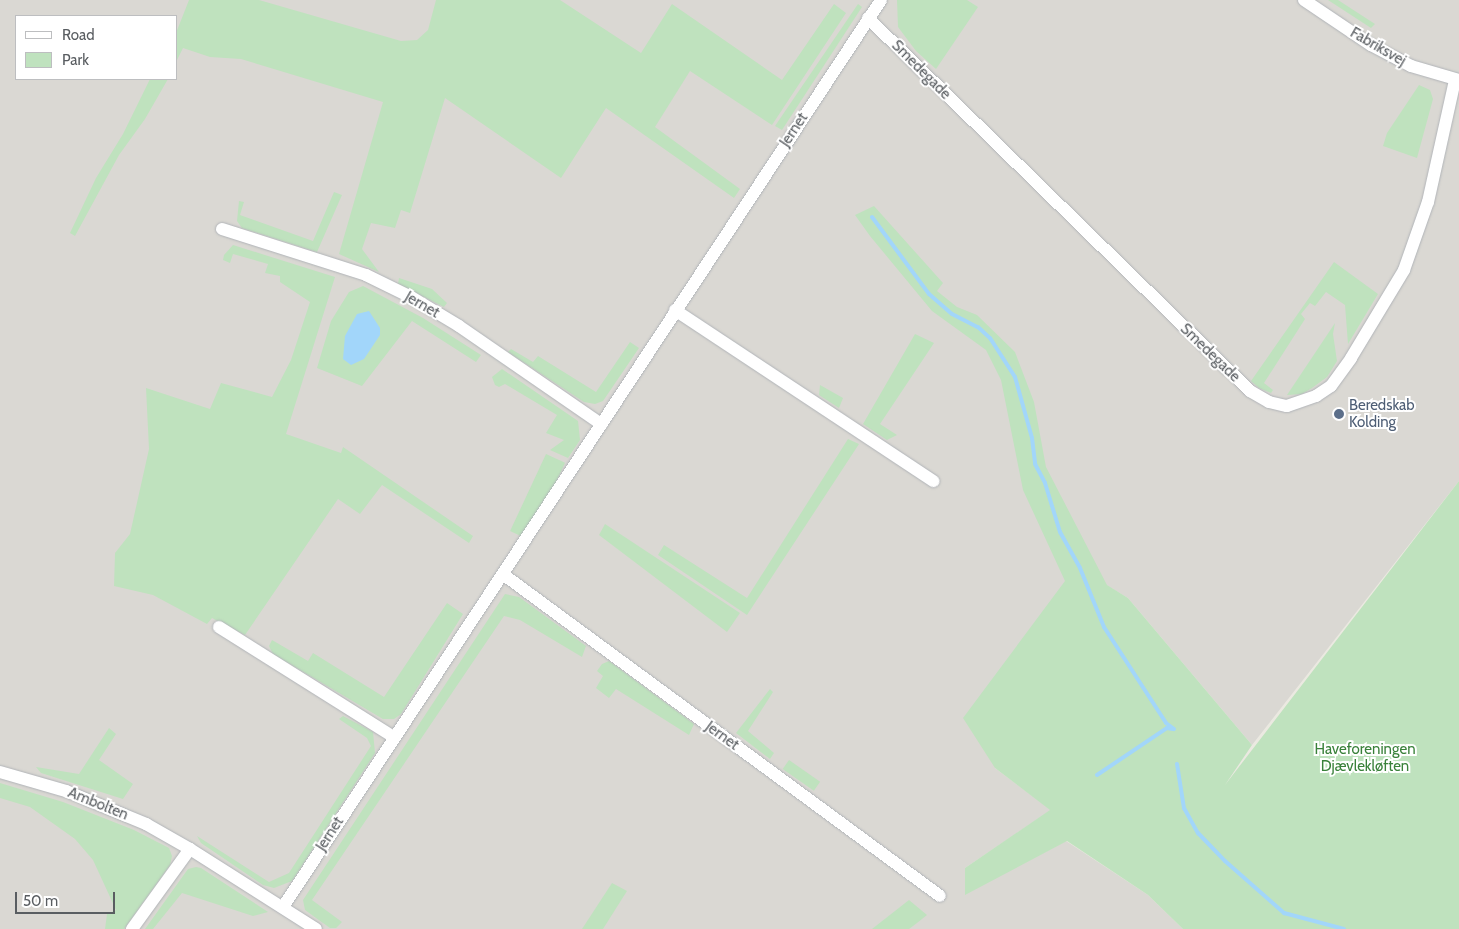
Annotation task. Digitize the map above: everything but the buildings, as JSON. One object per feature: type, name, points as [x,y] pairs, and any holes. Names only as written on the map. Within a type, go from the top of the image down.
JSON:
[{"type":"street","name":"Jernet","points":[[283,907],[394,736],[504,575],[675,310],[881,0]]},
{"type":"street","name":"Fabriksvej","points":[[1304,0],[1370,45],[1403,62],[1457,80]]},
{"type":"street","name":"Smedegade","points":[[868,18],[1250,391],[1269,402],[1287,406],[1316,396],[1330,386],[1351,358],[1404,270],[1428,202],[1457,80]]},
{"type":"street","name":"Jernet","points":[[222,229],[366,275],[411,297],[459,326],[601,424]]},
{"type":"street","points":[[675,310],[933,481]]},
{"type":"street","name":"Jernet","points":[[504,575],[940,896]]},
{"type":"street","points":[[219,627],[394,736]]},
{"type":"street","name":"Ambolten","points":[[0,772],[66,791],[106,806],[190,849],[316,929]]},
{"type":"street","points":[[132,929],[190,849]]},
{"type":"shaded area","points":[[0,0],[1459,0],[1459,481],[1252,745],[1128,598],[1076,567],[995,768],[1051,810],[965,868],[965,894],[1066,841],[1148,895],[1183,929],[0,929]]},
{"type":"green space","points":[[189,0],[259,0],[401,41],[417,40],[428,30],[436,0],[560,0],[641,53],[672,4],[782,80],[834,4],[846,13],[772,125],[690,71],[655,127],[740,189],[734,198],[606,108],[561,178],[445,98],[410,213],[401,210],[395,228],[371,223],[362,249],[379,272],[339,254],[383,102],[241,59],[210,57],[183,48],[178,58],[178,28]]},
{"type":"green space","points":[[897,0],[967,0],[978,7],[936,69],[916,51],[898,27]]},
{"type":"green space","points":[[1328,0],[1338,0],[1375,24],[1371,28]]},
{"type":"green space","points":[[858,4],[862,7],[782,130],[775,126]]},
{"type":"green space","points":[[150,80],[167,80],[145,119],[119,155],[75,236],[70,233],[96,178],[123,134]]},
{"type":"green space","points":[[1419,85],[1430,90],[1433,99],[1417,158],[1383,146],[1387,133]]},
{"type":"green space","points":[[334,192],[342,195],[317,252],[242,228],[237,221],[239,201],[244,202],[240,215],[313,241]]},
{"type":"green space","name":"Haveforeningen Djævlekløften","points":[[874,206],[943,283],[937,291],[957,307],[977,315],[1015,352],[1034,402],[1046,467],[1107,585],[1128,598],[1252,745],[1225,785],[1459,481],[1459,929],[1183,929],[1148,895],[1067,841],[965,895],[965,868],[1050,810],[995,768],[963,718],[1065,581],[1023,490],[1001,380],[986,350],[932,311],[870,236],[855,215]]},
{"type":"green space","points":[[233,245],[335,277],[286,434],[341,453],[343,447],[473,536],[469,543],[382,485],[360,514],[338,499],[245,635],[212,618],[207,624],[153,595],[114,586],[115,553],[130,534],[149,449],[146,388],[210,409],[221,383],[272,397],[291,360],[310,302],[280,282],[280,276],[265,273],[268,264],[233,254],[230,263],[223,260],[224,255]]},
{"type":"green space","points":[[1334,262],[1378,294],[1348,344],[1345,305],[1326,292],[1315,306],[1310,303],[1301,314],[1305,319],[1264,383],[1273,390],[1271,393],[1259,388],[1251,381]]},
{"type":"green space","points":[[399,278],[432,289],[447,303],[444,307],[398,284]]},
{"type":"green space","points":[[363,286],[423,318],[481,355],[476,362],[412,321],[362,386],[317,368],[331,321],[349,292]]},
{"type":"green space","points":[[1335,323],[1333,334],[1337,361],[1327,377],[1302,394],[1287,395]]},
{"type":"green space","points":[[915,334],[934,343],[880,424],[897,435],[887,440],[863,424]]},
{"type":"green space","points":[[630,342],[639,348],[603,401],[595,404],[584,402],[508,352],[511,349],[533,362],[538,356],[596,392]]},
{"type":"green space","points":[[502,369],[578,421],[580,440],[568,458],[550,450],[564,440],[546,433],[557,415],[505,384],[499,387],[495,385],[492,377]]},
{"type":"green space","points":[[820,385],[843,398],[839,408],[819,395]]},
{"type":"green space","points":[[848,439],[859,444],[747,615],[658,555],[664,545],[747,598]]},
{"type":"green space","points":[[546,454],[565,463],[529,540],[510,531]]},
{"type":"green space","points":[[605,524],[740,613],[727,632],[599,535]]},
{"type":"green space","points":[[505,594],[519,597],[586,646],[582,657],[520,620],[504,616],[312,900],[342,922],[336,928],[330,928],[305,910],[303,900]]},
{"type":"green space","points":[[447,603],[463,614],[401,714],[394,719],[383,719],[273,654],[269,646],[272,640],[308,661],[313,653],[384,697]]},
{"type":"green space","points":[[609,661],[694,724],[689,735],[616,689],[609,698],[596,688],[603,676],[597,671],[602,664]]},
{"type":"green space","points":[[770,689],[773,692],[748,731],[774,753],[770,759],[736,733]]},
{"type":"green space","points":[[343,716],[373,732],[375,753],[292,881],[274,888],[263,885],[201,843],[197,836],[269,882],[289,873],[371,746],[367,738],[339,719]]},
{"type":"green space","points":[[109,728],[116,734],[99,760],[133,784],[123,799],[41,773],[36,767],[79,774]]},
{"type":"green space","points":[[789,760],[820,782],[814,791],[783,769]]},
{"type":"green space","points":[[0,783],[63,802],[134,830],[169,848],[172,856],[170,865],[124,929],[105,929],[107,914],[116,910],[93,860],[75,839],[30,807],[0,798]]},
{"type":"green space","points":[[201,868],[268,912],[253,916],[182,893],[153,929],[145,929],[188,869]]},
{"type":"green space","points":[[612,883],[627,891],[603,929],[582,929]]},
{"type":"green space","points":[[909,900],[927,915],[909,929],[872,929]]},
{"type":"water","points":[[369,311],[380,328],[380,335],[364,359],[351,365],[343,359],[345,336],[357,314]]},
{"type":"waterway","points":[[872,217],[929,294],[952,314],[978,327],[990,338],[1015,377],[1032,438],[1035,464],[1045,483],[1060,532],[1080,568],[1104,627],[1166,723],[1174,729]]},
{"type":"waterway","points":[[1097,775],[1167,728],[1173,729]]},
{"type":"waterway","points":[[1177,764],[1184,808],[1198,833],[1225,861],[1284,913],[1344,929]]},
{"type":"place","name":"Beredskab Kolding","points":[[1339,414]]}]
